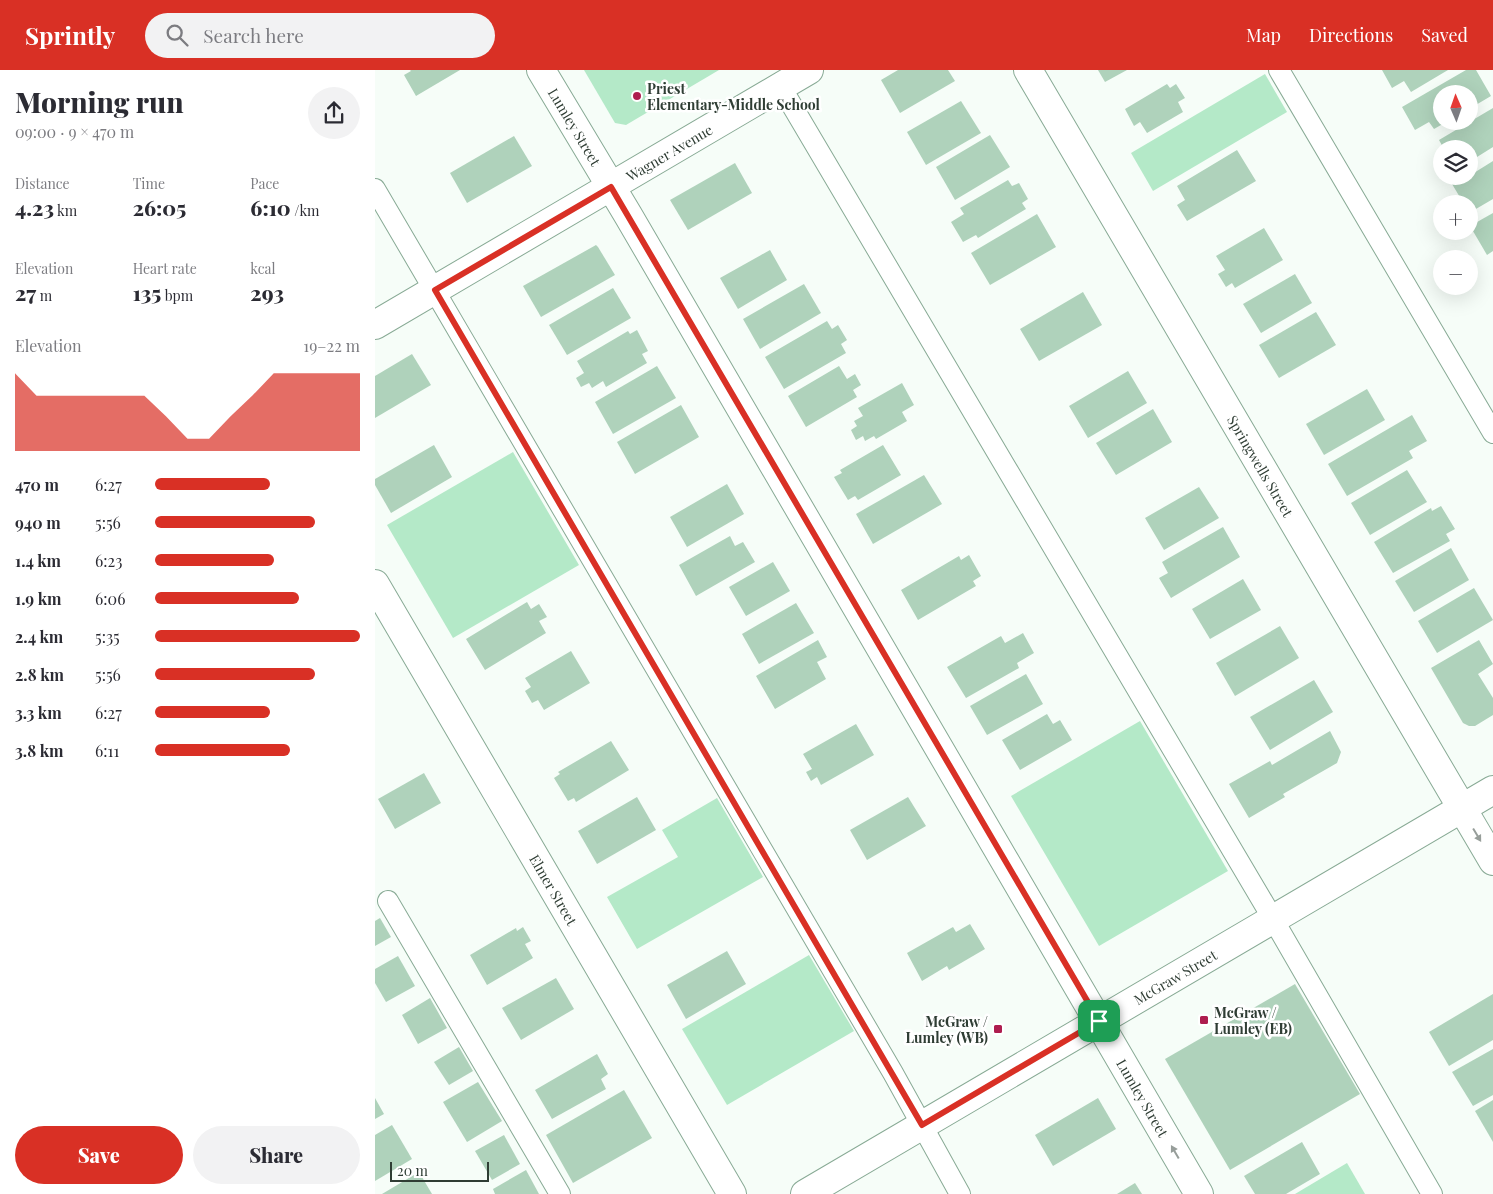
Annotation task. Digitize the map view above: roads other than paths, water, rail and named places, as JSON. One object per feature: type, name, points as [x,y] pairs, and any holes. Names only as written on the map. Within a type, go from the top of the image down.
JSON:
[{"type":"street","name":"Lumley Street","points":[[541,70],[1199,1194]]},
{"type":"street","name":"Wagner Avenue","points":[[375,325],[809,70]]},
{"type":"street","name":"Springwells Street","points":[[1028,70],[1493,861]]},
{"type":"street","name":"Elmer Street","points":[[375,584],[732,1194]]},
{"type":"street","name":"McGraw Street","points":[[805,1194],[1493,790]]},
{"type":"lane","points":[[1279,70],[1493,433]]},
{"type":"lane","points":[[781,87],[1273,919],[1432,1194]]},
{"type":"lane","points":[[375,189],[922,1125],[960,1194]]},
{"type":"lane","points":[[388,901],[560,1194]]},
{"type":"place","name":"Priest Elementary‑Middle School","points":[[637,96]]},
{"type":"place","name":"McGraw / Lumley (EB)","points":[[1204,1020]]},
{"type":"place","name":"McGraw / Lumley (WB)","points":[[998,1029]]}]
